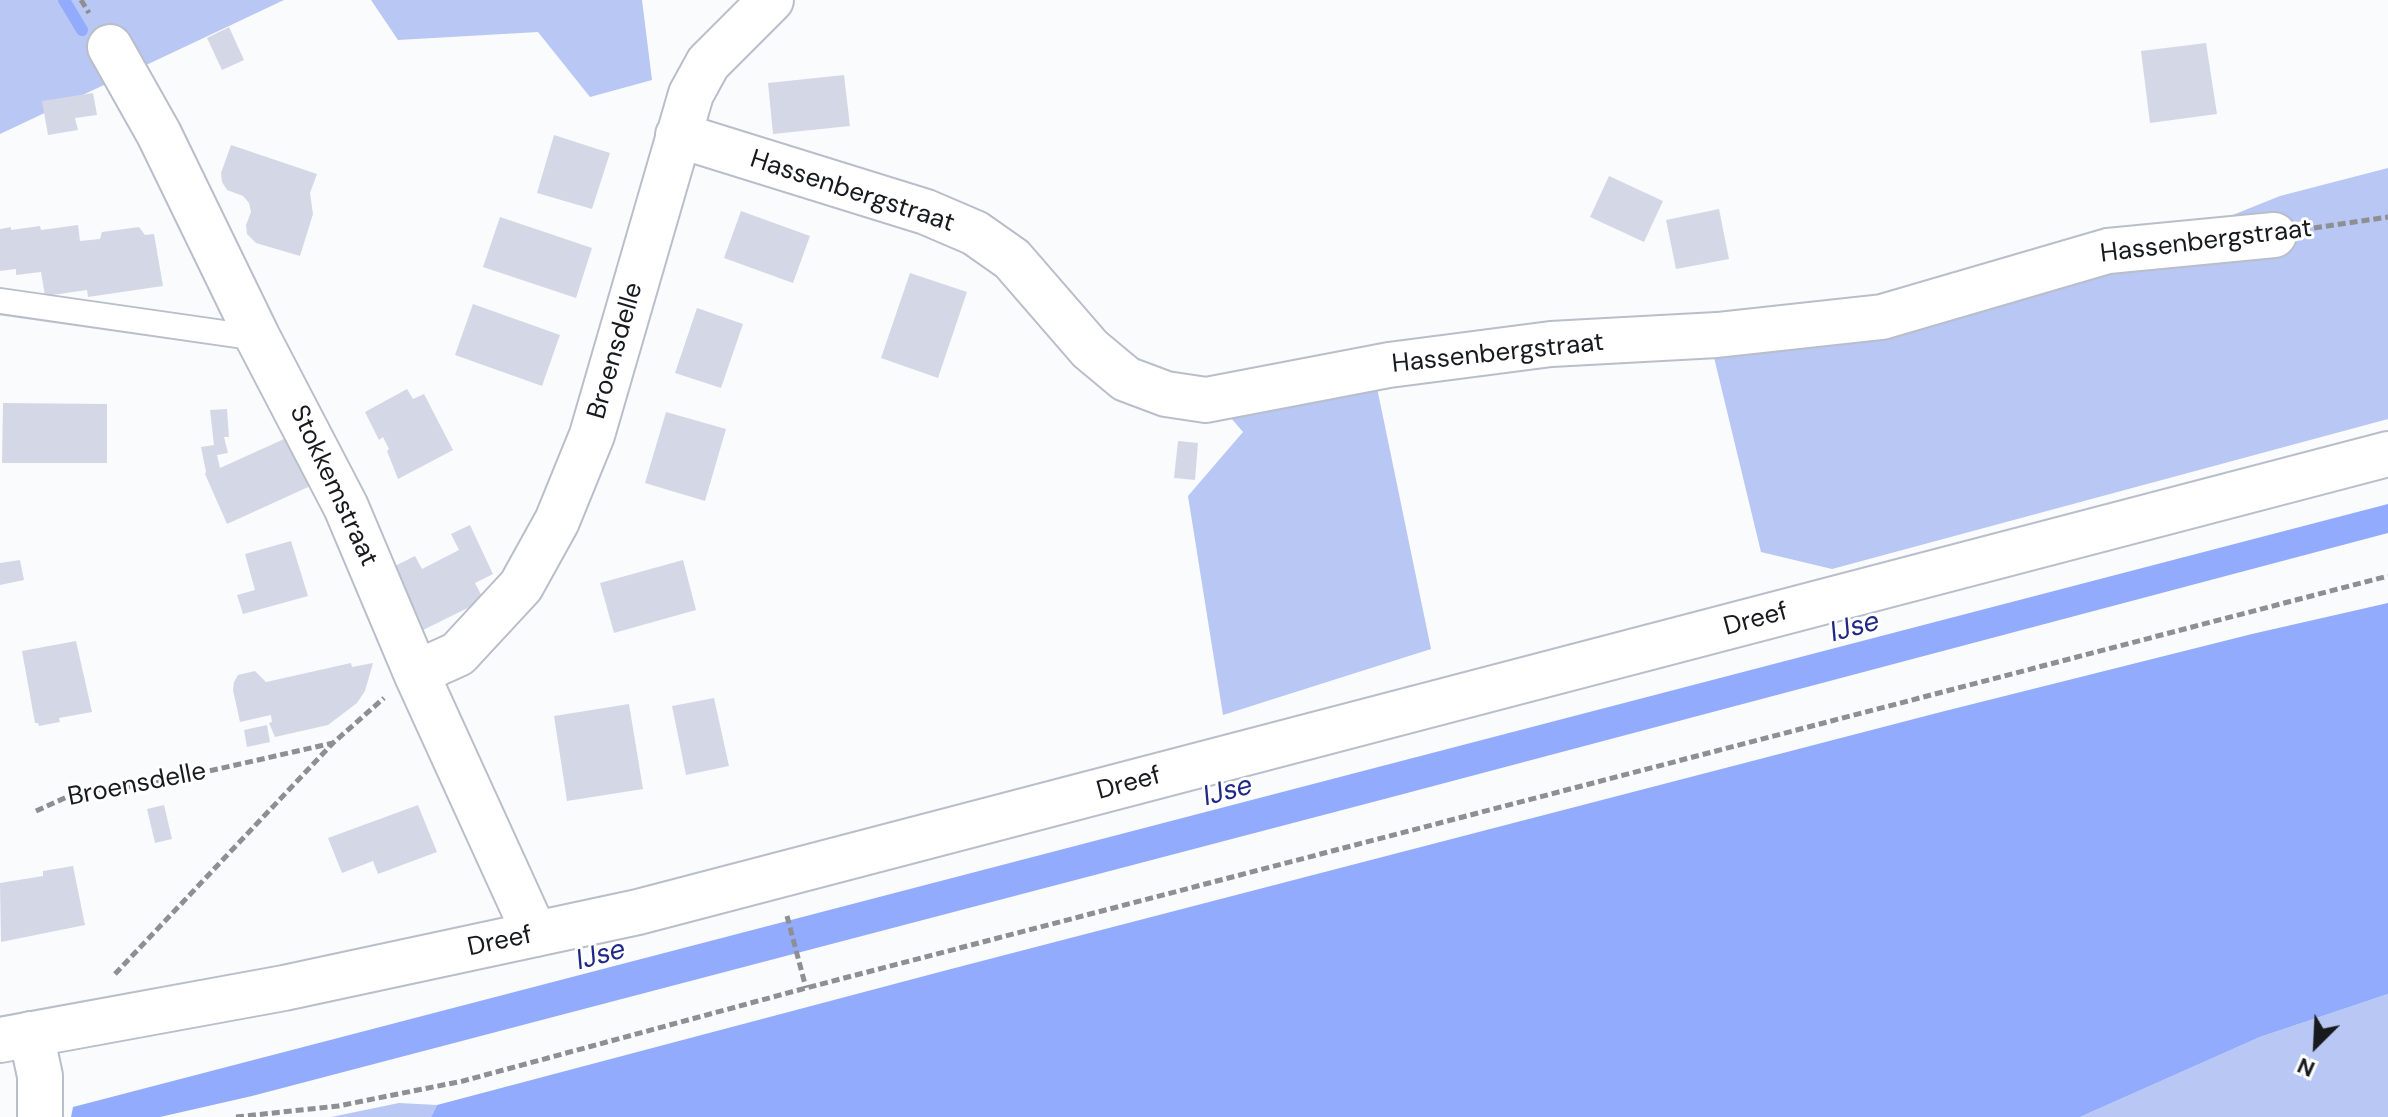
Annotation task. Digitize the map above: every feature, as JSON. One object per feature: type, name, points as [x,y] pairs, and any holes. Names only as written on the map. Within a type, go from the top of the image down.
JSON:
[{"type":"street","name":"Broensdelle","points":[[416,673],[458,654],[521,586],[557,521],[592,435],[691,94],[708,63],[771,0]]},
{"type":"street","name":"Stokkemstraat","points":[[100,30],[159,134],[258,338],[306,424],[346,507],[416,673],[535,934]]},
{"type":"street","name":"Hassenbergstraat","points":[[678,135],[926,212],[975,233],[1012,259],[1090,349],[1126,379],[1166,394],[1206,400],[1389,365],[1551,344],[1717,335],[1882,317],[2108,251],[2274,235]]},
{"type":"street","name":"Dreef","points":[[16,1037],[284,988],[684,900],[2388,454]]},
{"type":"street","points":[[16,1037],[40,1076],[41,1113]]},
{"type":"lane","points":[[0,301],[258,338]]},
{"type":"path","points":[[81,0],[100,30]]},
{"type":"path","name":"Hassenbergstraat","points":[[2274,235],[2388,217]]},
{"type":"path","points":[[236,1117],[338,1106],[463,1081],[806,988],[2388,576]]},
{"type":"path","points":[[114,975],[333,743],[416,673]]},
{"type":"path","name":"Broensdelle","points":[[36,811],[78,792],[147,785],[333,743]]},
{"type":"path","points":[[787,917],[806,988]]},
{"type":"shaded area","points":[[0,0],[284,0],[0,134]]},
{"type":"shaded area","points":[[371,0],[642,0],[652,80],[590,97],[538,32],[398,40]]},
{"type":"shaded area","points":[[2388,168],[2388,419],[1832,569],[1761,552],[1711,345],[2143,251],[2280,196]]},
{"type":"shaded area","points":[[1375,378],[1431,649],[1223,715],[1188,496],[1243,432],[1225,411]]},
{"type":"shaded area","points":[[2388,994],[2388,1117],[2080,1117],[2260,1037]]},
{"type":"shaded area","points":[[399,1103],[437,1105],[431,1117],[331,1117]]},
{"type":"water","points":[[2388,504],[2388,533],[1392,797],[252,1096],[160,1117],[71,1117],[73,1107]]},
{"type":"water","points":[[2388,603],[2388,994],[2260,1037],[2080,1117],[431,1117],[437,1105],[951,969],[1941,712]]},
{"type":"building","points":[[229,27],[244,60],[222,70],[207,38]]},
{"type":"building","points":[[2206,43],[2217,114],[2150,123],[2141,51]]},
{"type":"building","points":[[844,75],[850,126],[773,134],[768,83]]},
{"type":"building","points":[[93,93],[97,115],[75,118],[78,130],[48,135],[42,101]]},
{"type":"building","points":[[554,135],[610,153],[592,209],[537,193]]},
{"type":"building","points":[[231,145],[317,174],[310,193],[313,214],[300,256],[256,243],[247,234],[246,225],[251,212],[249,203],[243,196],[227,190],[222,182],[221,173]]},
{"type":"building","points":[[1609,176],[1663,201],[1644,242],[1590,217]]},
{"type":"building","points":[[1719,209],[1729,259],[1676,269],[1666,220]]},
{"type":"building","points":[[741,211],[810,236],[793,283],[724,258]]},
{"type":"building","points":[[500,217],[592,248],[576,298],[483,267]]},
{"type":"building","points":[[78,225],[80,241],[100,239],[102,232],[139,227],[145,235],[154,234],[163,286],[88,297],[87,290],[45,296],[41,272],[16,275],[16,269],[0,271],[0,229],[40,226],[41,230]]},
{"type":"building","points":[[910,273],[967,292],[938,378],[881,358]]},
{"type":"building","points":[[473,304],[560,335],[542,386],[455,355]]},
{"type":"building","points":[[697,308],[743,324],[721,388],[675,373]]},
{"type":"building","points":[[407,389],[413,399],[424,394],[453,450],[398,479],[387,451],[389,449],[383,437],[379,440],[365,412]]},
{"type":"building","points":[[3,403],[107,404],[107,463],[2,463]]},
{"type":"building","points":[[227,409],[229,437],[224,437],[228,453],[217,455],[220,468],[295,434],[317,483],[227,524],[205,474],[201,447],[214,445],[210,410]]},
{"type":"building","points":[[666,412],[726,429],[705,501],[645,483]]},
{"type":"building","points":[[1178,441],[1198,443],[1195,480],[1174,478]]},
{"type":"building","points":[[470,525],[493,574],[475,583],[484,600],[419,632],[389,569],[415,556],[422,569],[459,550],[451,534]]},
{"type":"building","points":[[291,541],[308,596],[243,614],[237,595],[255,590],[245,554]]},
{"type":"building","points":[[20,560],[24,580],[0,585],[0,563]]},
{"type":"building","points":[[683,560],[696,610],[614,633],[600,583]]},
{"type":"building","points":[[76,641],[92,712],[59,718],[60,722],[39,726],[35,723],[22,651]]},
{"type":"building","points":[[351,663],[352,667],[373,663],[365,691],[357,703],[328,725],[275,737],[269,723],[272,722],[271,715],[240,722],[233,690],[238,675],[255,671],[266,682]]},
{"type":"building","points":[[714,698],[729,766],[686,775],[672,706]]},
{"type":"building","points":[[629,704],[643,789],[567,801],[554,716]]},
{"type":"building","points":[[267,725],[270,742],[247,747],[244,730]]},
{"type":"building","points":[[164,805],[172,839],[155,843],[147,809]]},
{"type":"building","points":[[418,805],[437,852],[378,874],[373,861],[342,873],[328,838]]},
{"type":"building","points":[[73,866],[85,925],[1,942],[0,883],[43,876],[43,871]]},
{"type":"waterway","points":[[64,0],[82,30]]},
{"type":"water label","name":"IJse","points":[[1855,628]]},
{"type":"water label","name":"IJse","points":[[1228,792]]},
{"type":"water label","name":"IJse","points":[[601,956]]}]
